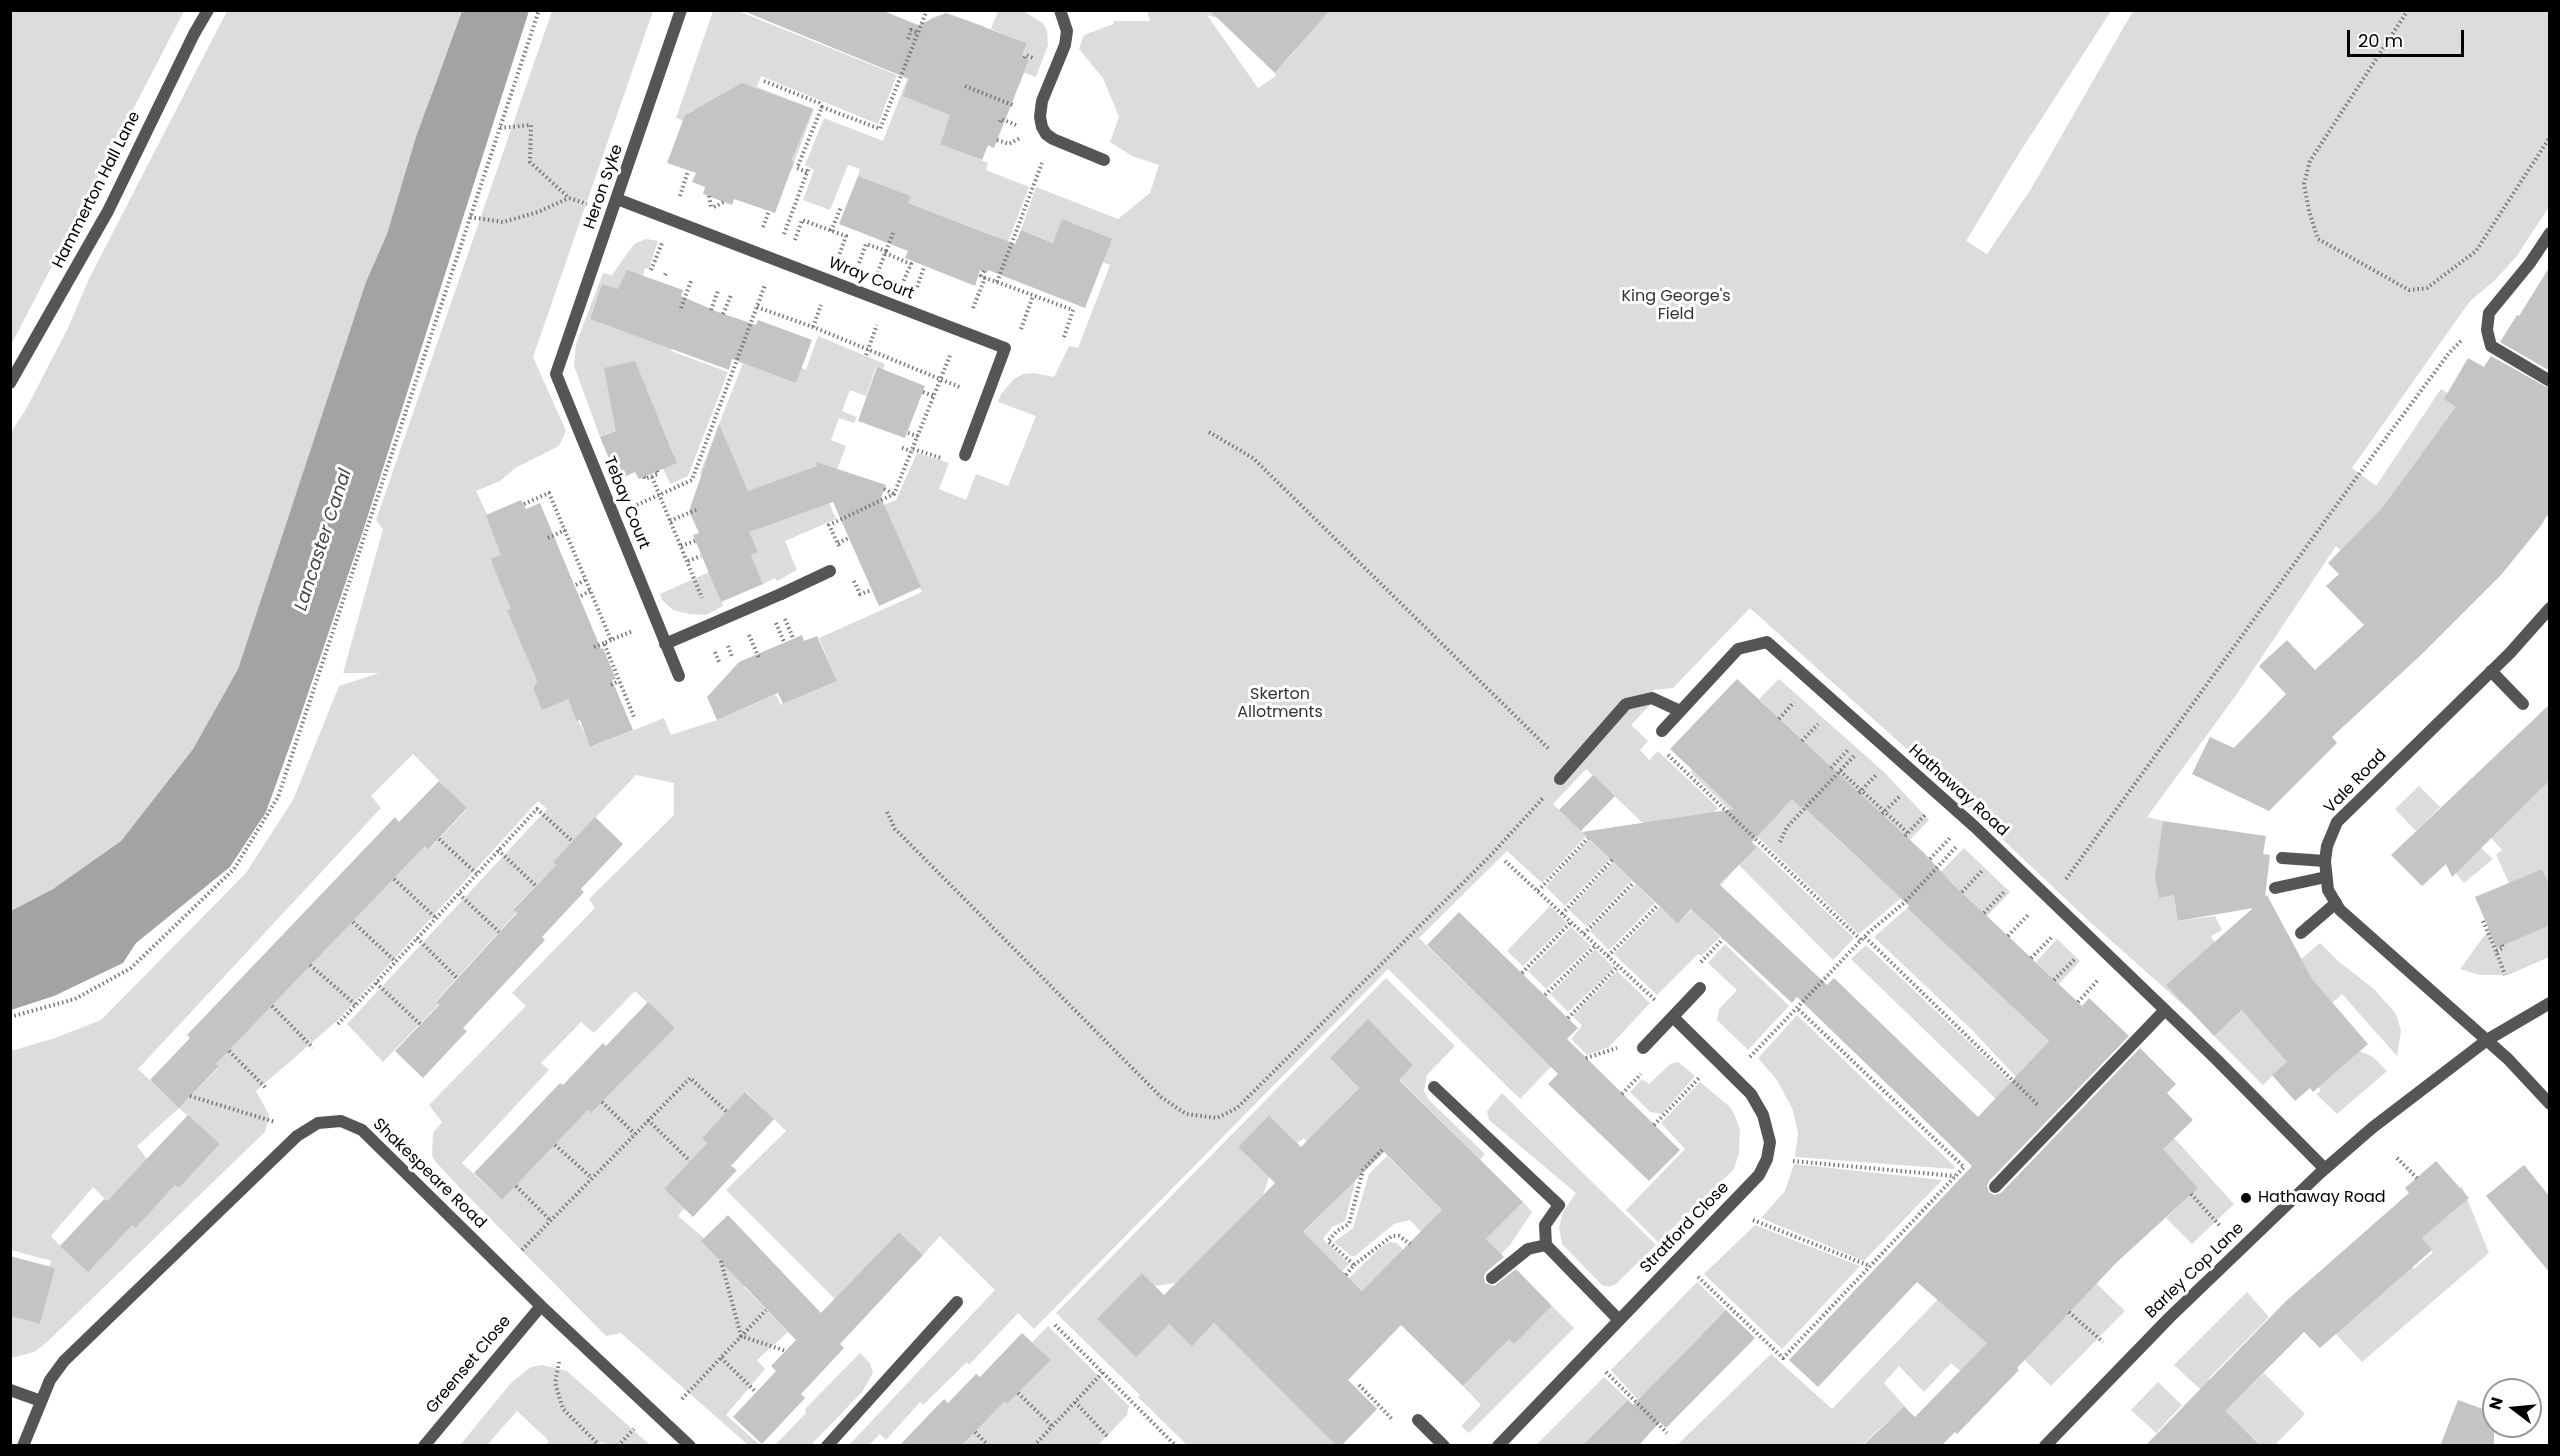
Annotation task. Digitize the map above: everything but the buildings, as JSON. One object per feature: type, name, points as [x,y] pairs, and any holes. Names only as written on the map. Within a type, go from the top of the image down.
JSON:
[{"type":"street","name":"Hammerton Hall Lane","points":[[10,383],[108,211],[194,33],[208,10]]},
{"type":"street","name":"Heron Syke","points":[[556,374],[681,10]]},
{"type":"street","points":[[1060,10],[1067,32],[1065,45],[1042,101],[1040,117],[1046,134],[1053,140],[1104,160]]},
{"type":"street","name":"Wray Court","points":[[617,199],[1005,348]]},
{"type":"street","points":[[2550,233],[2530,263],[2489,313],[2487,330],[2492,346],[2550,381]]},
{"type":"street","points":[[965,455],[1005,348]]},
{"type":"street","name":"Tebay Court","points":[[556,374],[679,676]]},
{"type":"street","points":[[665,645],[830,571]]},
{"type":"street","name":"Vale Road","points":[[2550,608],[2491,671],[2337,822],[2326,846],[2325,861],[2328,890],[2340,910],[2487,1040],[2550,1104]]},
{"type":"street","name":"Hathaway Road","points":[[1662,731],[1738,649],[1767,642],[1975,827],[2165,1010],[2325,1169]]},
{"type":"street","points":[[2491,671],[2523,704]]},
{"type":"street","points":[[1560,779],[1626,704],[1652,698],[1680,711]]},
{"type":"street","points":[[2282,858],[2325,861]]},
{"type":"street","points":[[2275,888],[2326,877]]},
{"type":"street","points":[[2301,933],[2336,903]]},
{"type":"street","points":[[1643,1048],[1700,988]]},
{"type":"street","name":"Barley Cop Lane","points":[[2045,1446],[2170,1317],[2325,1169],[2372,1128],[2487,1040],[2550,1003]]},
{"type":"street","points":[[1995,1187],[2165,1010]]},
{"type":"street","points":[[1673,1017],[1751,1094],[1763,1115],[1770,1142],[1767,1159]]},
{"type":"street","points":[[1434,1088],[1558,1205],[1545,1225],[1546,1245],[1619,1320]]},
{"type":"street","name":"Shakespeare Road","points":[[23,1446],[50,1380],[64,1362],[297,1136],[318,1123],[340,1121],[362,1130],[541,1306],[690,1446]]},
{"type":"street","name":"Stratford Close","points":[[1498,1446],[1759,1175],[1767,1159]]},
{"type":"street","points":[[1492,1278],[1528,1249],[1546,1245]]},
{"type":"street","points":[[827,1446],[957,1302]]},
{"type":"street","name":"Greenset Close","points":[[424,1446],[541,1306]]},
{"type":"street","points":[[10,1390],[41,1401]]},
{"type":"street","points":[[1418,1420],[1444,1446]]},
{"type":"path","points":[[10,1017],[75,999],[131,968],[234,869],[278,797],[539,10]]},
{"type":"path","points":[[764,81],[819,103],[822,107],[880,129],[927,10]]},
{"type":"path","points":[[2408,10],[2310,161],[2304,184],[2309,211],[2318,239],[2409,290],[2427,288],[2476,251],[2550,137]]},
{"type":"path","points":[[908,39],[911,30],[918,33]]},
{"type":"path","points":[[1024,58],[1026,55],[1032,58]]},
{"type":"path","points":[[963,86],[1022,109]]},
{"type":"path","points":[[781,243],[808,170],[797,168],[822,107]]},
{"type":"path","points":[[1000,122],[1001,119],[1017,125]]},
{"type":"path","points":[[500,128],[531,125],[530,162],[569,198],[593,206]]},
{"type":"path","points":[[997,140],[1009,144]]},
{"type":"path","points":[[997,282],[1053,140]]},
{"type":"path","points":[[680,196],[688,171]]},
{"type":"path","points":[[709,196],[712,208],[724,202]]},
{"type":"path","points":[[470,217],[503,222],[538,212],[569,198]]},
{"type":"path","points":[[831,231],[841,207]]},
{"type":"path","points":[[786,264],[802,220],[846,236],[830,281]]},
{"type":"path","points":[[893,233],[886,252],[911,262],[894,305]]},
{"type":"path","points":[[651,270],[663,240]]},
{"type":"path","points":[[984,271],[981,276],[985,278],[1073,310],[1063,340]]},
{"type":"path","points":[[628,508],[692,480],[768,276]]},
{"type":"path","points":[[969,316],[985,278]]},
{"type":"path","points":[[681,308],[691,281]]},
{"type":"path","points":[[1018,290],[1021,283]]},
{"type":"path","points":[[1005,348],[1022,327],[1037,289]]},
{"type":"path","points":[[711,310],[718,291]]},
{"type":"path","points":[[723,314],[731,295]]},
{"type":"path","points":[[1049,302],[1051,295]]},
{"type":"path","points":[[1066,308],[1068,301]]},
{"type":"path","points":[[757,307],[987,398]]},
{"type":"path","points":[[2065,880],[2449,353],[2489,313]]},
{"type":"path","points":[[842,554],[829,525],[894,494],[952,351]]},
{"type":"path","points":[[923,392],[934,396]]},
{"type":"path","points":[[887,812],[895,829],[1161,1097],[1186,1114],[1217,1118],[1237,1108],[1490,856],[1560,779],[1550,750],[1253,458],[1209,432]]},
{"type":"path","points":[[908,433],[918,436]]},
{"type":"path","points":[[902,448],[911,451]]},
{"type":"path","points":[[644,477],[645,479],[652,477],[658,474],[657,471]]},
{"type":"path","points":[[652,477],[712,624]]},
{"type":"path","points":[[884,489],[894,494]]},
{"type":"path","points":[[524,504],[549,493],[611,640]]},
{"type":"path","points":[[670,521],[696,510]]},
{"type":"path","points":[[548,538],[565,530]]},
{"type":"path","points":[[838,543],[849,538]]},
{"type":"path","points":[[681,546],[695,541]]},
{"type":"path","points":[[688,561],[701,556]]},
{"type":"path","points":[[851,573],[860,594],[872,590]]},
{"type":"path","points":[[576,585],[585,580]]},
{"type":"path","points":[[581,596],[590,591]]},
{"type":"path","points":[[594,647],[656,622]]},
{"type":"path","points":[[748,633],[759,658]]},
{"type":"path","points":[[791,633],[793,638]]},
{"type":"path","points":[[781,635],[784,642]]},
{"type":"path","points":[[604,644],[634,717]]},
{"type":"path","points":[[717,656],[719,662]]},
{"type":"path","points":[[611,685],[620,681]]},
{"type":"path","points":[[1779,718],[1799,697]]},
{"type":"path","points":[[1802,741],[1823,718]]},
{"type":"path","points":[[1831,768],[1852,745]]},
{"type":"path","points":[[1780,842],[1787,827],[1859,751]]},
{"type":"path","points":[[1667,754],[2038,1104]]},
{"type":"path","points":[[1860,792],[1881,770]]},
{"type":"path","points":[[1840,771],[1906,835],[1930,809]]},
{"type":"path","points":[[1883,813],[1903,792]]},
{"type":"path","points":[[338,1024],[537,810],[572,841]]},
{"type":"path","points":[[1929,859],[1956,832]]},
{"type":"path","points":[[439,838],[477,874]]},
{"type":"path","points":[[1538,891],[1588,838]]},
{"type":"path","points":[[1733,1075],[1863,939],[1905,902],[1958,845]]},
{"type":"path","points":[[498,850],[536,886]]},
{"type":"path","points":[[1562,914],[1612,860]]},
{"type":"path","points":[[1505,861],[1659,1003]]},
{"type":"path","points":[[1962,892],[1986,867]]},
{"type":"path","points":[[394,879],[436,918]]},
{"type":"path","points":[[1584,934],[1634,882]]},
{"type":"path","points":[[1984,913],[2007,889]]},
{"type":"path","points":[[459,894],[499,932]]},
{"type":"path","points":[[1608,956],[1658,905]]},
{"type":"path","points":[[2008,936],[2036,908]]},
{"type":"path","points":[[2483,921],[2505,975]]},
{"type":"path","points":[[353,922],[396,962]]},
{"type":"path","points":[[1522,973],[1571,922]]},
{"type":"path","points":[[2031,958],[2059,930]]},
{"type":"path","points":[[417,938],[458,978]]},
{"type":"path","points":[[1699,964],[1722,939]]},
{"type":"path","points":[[1545,995],[1596,945]]},
{"type":"path","points":[[2496,951],[2503,948],[2502,945]]},
{"type":"path","points":[[2054,980],[2082,952]]},
{"type":"path","points":[[310,965],[356,1005]]},
{"type":"path","points":[[1568,1018],[1618,966]]},
{"type":"path","points":[[2078,1002],[2105,973]]},
{"type":"path","points":[[376,983],[420,1024]]},
{"type":"path","points":[[272,1006],[313,1048]]},
{"type":"path","points":[[1695,1275],[1783,1358],[1964,1167],[1797,1008]]},
{"type":"path","points":[[1586,1058],[1617,1047]]},
{"type":"path","points":[[229,1051],[267,1089]]},
{"type":"path","points":[[1622,1094],[1643,1071]]},
{"type":"path","points":[[1654,1125],[1702,1075]]},
{"type":"path","points":[[517,1255],[690,1078],[727,1112]]},
{"type":"path","points":[[190,1096],[275,1122]]},
{"type":"path","points":[[602,1102],[635,1134]]},
{"type":"path","points":[[648,1120],[690,1161]]},
{"type":"path","points":[[555,1145],[592,1178]]},
{"type":"path","points":[[1354,1265],[1328,1241],[1337,1231],[1349,1224],[1364,1170],[1382,1150]]},
{"type":"path","points":[[2397,1158],[2417,1178]]},
{"type":"path","points":[[1767,1159],[1956,1176]]},
{"type":"path","points":[[516,1186],[551,1221]]},
{"type":"path","points":[[2191,1194],[2220,1226]]},
{"type":"path","points":[[1751,1220],[1870,1266]]},
{"type":"path","points":[[1346,1275],[1354,1265],[1392,1236],[1399,1236],[1410,1244]]},
{"type":"path","points":[[721,1261],[741,1336]]},
{"type":"path","points":[[682,1399],[766,1310]]},
{"type":"path","points":[[2069,1312],[2103,1342]]},
{"type":"path","points":[[1055,1325],[1176,1446]]},
{"type":"path","points":[[741,1336],[786,1351]]},
{"type":"path","points":[[721,1358],[756,1392]]},
{"type":"path","points":[[560,1362],[555,1383],[563,1409],[597,1443],[594,1446]]},
{"type":"path","points":[[1602,1369],[1667,1434]]},
{"type":"path","points":[[1034,1446],[1103,1372]]},
{"type":"path","points":[[1359,1385],[1396,1423]]},
{"type":"path","points":[[1018,1393],[1052,1426]]},
{"type":"path","points":[[1075,1402],[1107,1436]]},
{"type":"path","points":[[618,1446],[633,1430]]},
{"type":"path","points":[[975,1432],[989,1446]]},
{"type":"green space","points":[[10,11],[184,11],[11,345]]},
{"type":"green space","points":[[227,11],[462,11],[432,92],[387,234],[366,282],[238,669],[193,749],[121,841],[53,889],[11,911],[11,432],[25,411],[67,330],[89,279]]},
{"type":"green space","points":[[552,11],[653,11],[533,357],[566,431],[559,446],[515,468],[500,481],[476,491],[505,553],[490,560],[500,582],[545,646],[526,655],[537,681],[533,687],[540,705],[568,699],[591,747],[664,718],[671,735],[717,720],[772,696],[776,695],[781,705],[837,681],[819,638],[922,592],[884,505],[896,500],[917,453],[949,463],[939,489],[966,500],[976,474],[1008,486],[1036,416],[998,402],[1001,394],[1014,379],[1023,374],[1034,373],[1054,377],[1069,346],[1078,348],[1110,265],[1021,230],[1036,187],[1118,219],[1150,193],[1159,165],[1132,156],[1110,142],[1119,117],[1103,78],[1079,49],[1084,35],[1114,24],[1114,21],[1150,21],[1147,11],[1224,11],[1217,18],[1207,15],[1258,88],[1276,76],[1275,73],[1295,51],[1315,11],[2111,11],[2018,155],[1966,241],[1987,254],[2031,189],[2133,11],[2549,11],[2549,207],[2516,257],[2494,281],[2470,301],[2352,468],[2376,486],[2441,389],[2471,407],[2367,577],[2336,546],[2239,691],[2147,817],[2163,821],[2156,883],[2159,898],[2174,895],[2179,921],[2215,916],[2222,930],[2211,936],[2220,952],[2294,965],[2320,943],[2338,961],[2374,989],[2396,1014],[2401,1031],[2397,1056],[2342,994],[2278,1051],[2287,1062],[2263,1085],[2214,1036],[2253,1000],[2198,1018],[2089,921],[1910,752],[1750,608],[1673,688],[1653,690],[1650,705],[1631,725],[1648,741],[1640,750],[1649,760],[1658,751],[1718,808],[1710,817],[1744,859],[1757,846],[1854,938],[1833,960],[1739,865],[1700,908],[1703,920],[1720,937],[1701,956],[1698,954],[1657,995],[1614,954],[1660,907],[1678,924],[1711,889],[1671,827],[1663,820],[1657,821],[1649,829],[1586,769],[1553,804],[1586,836],[1542,883],[1507,851],[1419,938],[1545,1061],[1566,1051],[1520,1099],[1388,969],[1034,1329],[1018,1313],[969,1365],[967,1362],[923,1405],[920,1402],[886,1440],[880,1434],[869,1445],[849,1445],[995,1290],[940,1236],[923,1255],[899,1232],[835,1299],[726,1190],[786,1131],[746,1092],[702,1138],[707,1143],[664,1189],[684,1208],[678,1216],[704,1238],[745,1285],[744,1287],[788,1332],[757,1360],[765,1369],[726,1415],[760,1445],[748,1445],[621,1333],[606,1336],[460,1188],[432,1155],[433,1133],[442,1122],[429,1105],[526,1006],[512,993],[595,908],[589,899],[674,815],[674,783],[636,775],[553,862],[556,865],[513,909],[516,913],[436,1001],[438,1005],[383,1062],[347,1024],[547,809],[538,801],[339,1019],[256,1091],[269,1115],[265,1132],[46,1343],[34,1352],[11,1358],[10,1316],[40,1324],[54,1268],[49,1266],[52,1261],[11,1250],[11,1051],[55,1038],[101,1020],[246,873],[293,800],[339,686],[379,673],[343,673],[383,529],[376,520]],"holes":[[[413,754],[467,809],[429,850],[425,846],[216,1064],[219,1067],[179,1108],[138,1069],[381,808],[371,796]],[[635,991],[675,1028],[592,1112],[588,1110],[502,1200],[462,1163],[549,1070],[541,1063],[581,1022],[594,1033]],[[179,1108],[220,1144],[179,1188],[175,1185],[136,1228],[132,1225],[60,1246],[51,1236],[93,1187],[107,1201],[147,1159],[137,1146]]]},
{"type":"green space","points":[[713,11],[738,11],[897,75],[878,124],[761,76],[757,87],[814,109],[791,171],[708,139],[707,111],[698,108],[689,112],[686,122],[676,118]]},
{"type":"green space","points":[[998,11],[1023,11],[1043,23],[1047,31],[1048,45],[1036,77],[1024,73],[1029,60],[1022,58],[1027,43],[991,29]]},
{"type":"green space","points":[[946,13],[984,26],[940,143],[988,163],[986,170],[1029,187],[1004,253],[995,236],[908,203],[911,196],[858,176],[860,169],[848,165],[830,210],[803,200],[814,170],[805,165],[824,118],[883,141],[931,18]]},
{"type":"green space","points":[[646,239],[658,241],[649,269],[645,268],[643,276],[620,290],[602,284],[590,319],[624,331],[687,310],[671,351],[728,372],[688,476],[670,484],[660,461],[674,455],[657,414],[600,437],[574,366],[576,344],[603,273],[612,275],[634,244]]},
{"type":"green space","points":[[818,336],[885,364],[883,370],[876,367],[866,396],[850,390],[842,411],[857,417],[854,423],[839,418],[831,440],[846,446],[835,475],[814,467],[836,519],[785,541],[797,570],[777,581],[775,578],[763,584],[751,555],[757,552],[746,527],[749,493],[737,467],[703,481],[700,473],[743,363],[796,383],[801,368],[806,370]]},
{"type":"green space","points":[[709,572],[723,606],[706,615],[690,614],[673,610],[662,600],[660,594]]},
{"type":"green space","points":[[1779,679],[1885,773],[1929,820],[1910,840],[1759,699]]},
{"type":"green space","points":[[1725,735],[1782,809],[1792,799],[1901,898],[1859,934],[1690,772]]},
{"type":"green space","points":[[2549,765],[2549,886],[2542,869],[2509,883],[2496,855],[2502,850],[2484,830]]},
{"type":"green space","points":[[2419,786],[2440,807],[2416,831],[2395,809]]},
{"type":"green space","points":[[1589,839],[1610,859],[1565,906],[1546,887]]},
{"type":"green space","points":[[2471,839],[2493,859],[2464,883],[2447,863]]},
{"type":"green space","points":[[1964,848],[2010,892],[1987,916],[1941,872]]},
{"type":"green space","points":[[1613,862],[1632,880],[1587,927],[1569,910]]},
{"type":"green space","points":[[1636,884],[1655,903],[1609,950],[1590,931]]},
{"type":"green space","points":[[1550,906],[1567,923],[1523,966],[1507,951]]},
{"type":"green space","points":[[1907,908],[2049,1041],[2016,1077],[1972,1030],[1874,937]]},
{"type":"green space","points":[[2549,925],[2549,957],[2508,975],[2480,975],[2460,969],[2489,929]]},
{"type":"green space","points":[[1571,927],[1591,946],[1546,989],[1528,971]]},
{"type":"green space","points":[[2057,939],[2080,961],[2059,984],[2036,962]]},
{"type":"green space","points":[[1725,944],[1789,1006],[1748,1050],[1717,1020],[1719,1009],[1737,990],[1708,963]]},
{"type":"green space","points":[[1866,945],[2011,1082],[2027,1129],[1851,959]]},
{"type":"green space","points":[[1595,949],[1614,968],[1568,1012],[1550,994]]},
{"type":"green space","points":[[1617,971],[1650,1003],[1609,1047],[1587,1055],[1571,1039],[1582,1026],[1573,1016]]},
{"type":"green space","points":[[1386,978],[1455,1046],[1427,1075],[1424,1091],[1428,1099],[1485,1154],[1480,1160],[1399,1079],[1413,1065],[1368,1020],[1330,1058],[1359,1088],[1339,1108],[1359,1168],[1345,1221],[1332,1227],[1323,1239],[1349,1264],[1342,1271],[1303,1233],[1342,1193],[1326,1161],[1304,1138],[1297,1143],[1269,1115],[1238,1147],[1269,1177],[1263,1195],[1176,1283],[1155,1286],[1142,1273],[1169,1324],[1192,1345],[1214,1323],[1337,1445],[1187,1445],[1138,1397],[1140,1395],[1056,1313]]},
{"type":"green space","points":[[1797,1015],[1955,1167],[1953,1169],[1795,1157],[1798,1133],[1793,1110],[1777,1080],[1758,1058]]},
{"type":"green space","points":[[2360,1051],[2373,1057],[2387,1071],[2337,1114],[2316,1094],[2321,1091],[2318,1087]]},
{"type":"green space","points":[[1678,1062],[1695,1076],[1662,1114],[1650,1112],[1630,1092],[1642,1079],[1649,1084],[1670,1064]]},
{"type":"green space","points":[[1700,1082],[1730,1107],[1734,1114],[1740,1129],[1739,1153],[1734,1169],[1658,1242],[1626,1210],[1685,1149],[1661,1123]]},
{"type":"green space","points":[[1502,1093],[1656,1245],[1616,1284],[1609,1287],[1602,1285],[1562,1244],[1559,1228],[1563,1212],[1576,1193],[1489,1120],[1487,1111]]},
{"type":"green space","points":[[2174,1138],[2234,1204],[2192,1244],[2166,1218],[2198,1188],[2170,1157],[2105,1154]]},
{"type":"green space","points":[[1387,1156],[1442,1210],[1421,1232],[1410,1220],[1394,1224],[1355,1256],[1351,1256],[1334,1242],[1353,1228],[1369,1174]]},
{"type":"green space","points":[[1794,1164],[1942,1180],[1864,1261],[1761,1218],[1785,1191]]},
{"type":"green space","points":[[2462,1186],[2489,1253],[2362,1362],[2334,1332],[2402,1256],[2414,1269],[2433,1252],[2422,1238],[2455,1210],[2446,1200]]},
{"type":"green space","points":[[1523,1202],[1532,1212],[1510,1245],[1501,1254],[1486,1239]]},
{"type":"green space","points":[[1755,1225],[1860,1266],[1782,1349],[1704,1274]]},
{"type":"green space","points":[[1390,1242],[1397,1243],[1403,1250],[1363,1291],[1349,1278],[1380,1248]]},
{"type":"green space","points":[[1697,1282],[1726,1310],[1638,1400],[1611,1370]]},
{"type":"green space","points":[[2096,1283],[2125,1311],[2051,1386],[1997,1333],[1960,1371],[1951,1363],[1924,1392],[1899,1366],[1884,1383],[1909,1411],[1895,1425],[1889,1420],[1862,1445],[1676,1446],[1771,1354],[1832,1409],[1948,1289]]},
{"type":"green space","points":[[2247,1292],[2269,1317],[2209,1378],[2233,1402],[2264,1373],[2305,1414],[2275,1445],[2261,1445],[2174,1365]]},
{"type":"green space","points":[[1552,1306],[1574,1328],[1469,1433],[1461,1426],[1481,1405],[1463,1386],[1501,1347],[1507,1336],[1514,1343]]},
{"type":"green space","points":[[1048,1326],[1129,1406],[1127,1415],[1098,1445],[956,1446],[963,1444],[1004,1402],[1007,1404],[1051,1360],[1032,1342]]},
{"type":"green space","points":[[860,1353],[870,1363],[873,1373],[862,1392],[811,1445],[775,1445],[806,1413],[805,1409]]},
{"type":"green space","points":[[542,1365],[567,1371],[650,1445],[605,1445],[602,1442],[598,1445],[546,1445],[549,1441],[517,1411],[487,1445],[460,1445],[511,1383],[531,1367]]},
{"type":"green space","points":[[1604,1377],[1628,1400],[1583,1445],[1535,1446]]},
{"type":"green space","points":[[2158,1382],[2182,1405],[2156,1433],[2131,1410]]},
{"type":"water","name":"Lancaster Canal","points":[[462,11],[529,11],[363,531],[266,812],[230,867],[136,943],[123,963],[54,996],[11,1010],[11,911],[53,889],[121,841],[193,749],[238,669],[366,282],[387,234],[416,137]]},
{"type":"place","name":"Hathaway Road","points":[[2246,1198]]},
{"type":"park label","name":"King George's Field","points":[[1676,306]]},
{"type":"park label","name":"Skerton Allotments","points":[[1280,704]]}]
